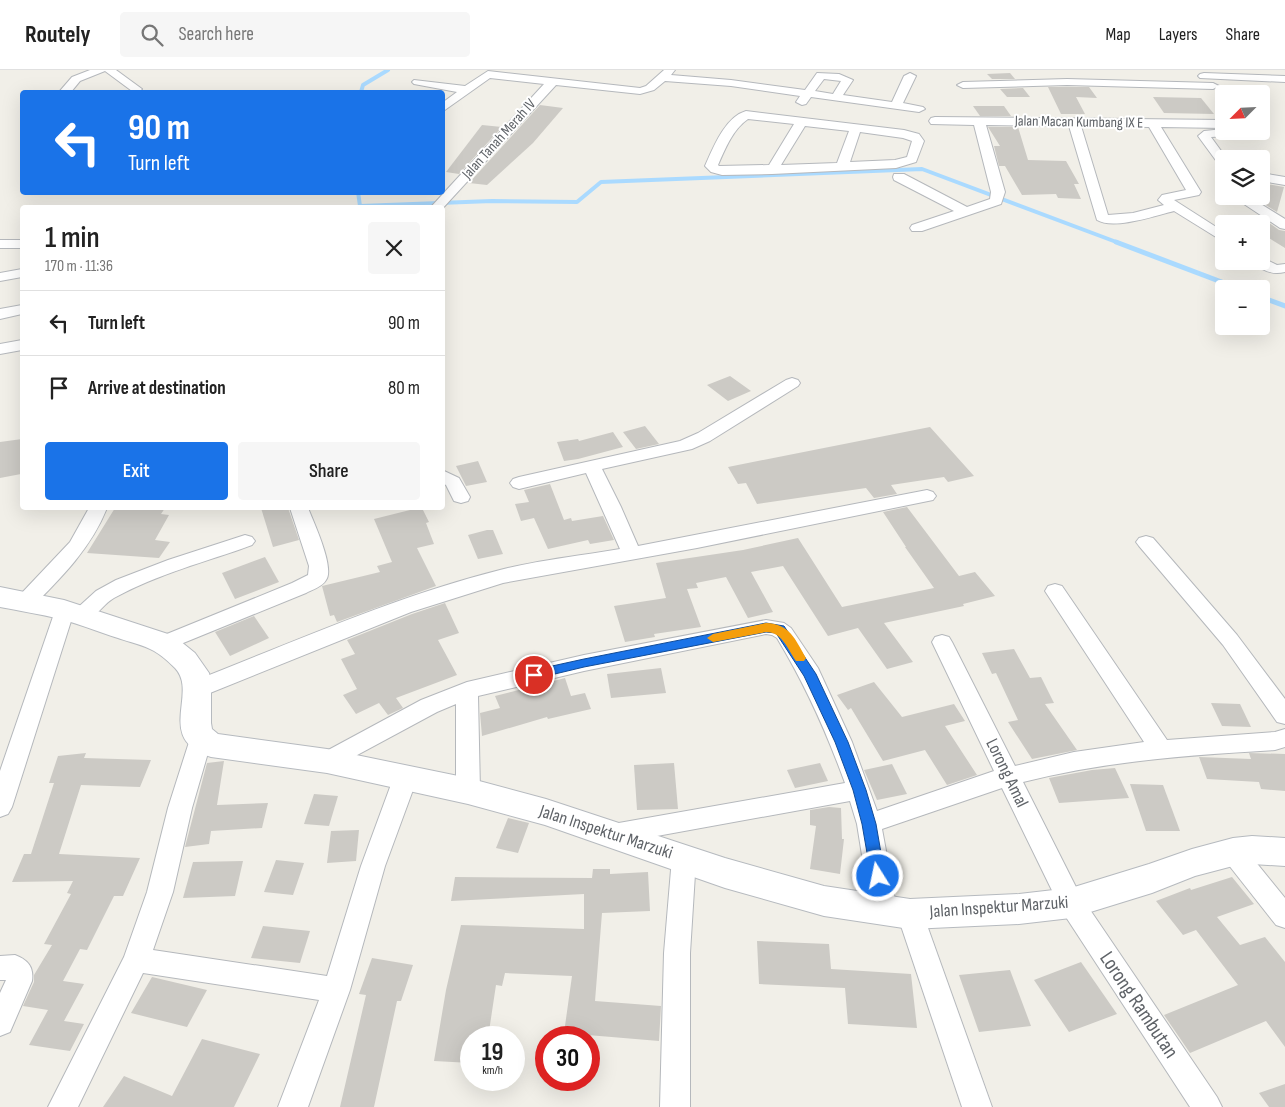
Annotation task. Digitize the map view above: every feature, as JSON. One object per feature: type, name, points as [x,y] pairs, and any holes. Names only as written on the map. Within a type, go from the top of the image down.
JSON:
[{"type":"street","points":[[67,90],[76,79],[100,70]]},
{"type":"street","points":[[109,70],[136,89]]},
{"type":"street","points":[[1264,70],[1280,79]]},
{"type":"street","points":[[1011,71],[1019,83]]},
{"type":"street","points":[[445,107],[485,75],[500,72],[553,82],[640,91],[648,89],[666,73],[693,81],[710,81],[919,109]]},
{"type":"street","points":[[772,170],[819,72],[848,80],[836,98]]},
{"type":"street","points":[[1201,73],[1280,79]]},
{"type":"street","points":[[963,86],[1019,83],[1127,83],[1216,90],[1201,73]]},
{"type":"street","points":[[896,106],[910,76]]},
{"type":"street","points":[[418,82],[466,90]]},
{"type":"street","name":"Jalan Tanah Merah IV","points":[[440,204],[553,82]]},
{"type":"street","points":[[750,114],[856,128],[915,137],[918,141],[913,156],[907,161],[896,164],[842,167],[722,171],[711,166],[740,118],[750,114]]},
{"type":"street","name":"Jalan Macan Kumbang IX E","points":[[935,121],[1215,124]]},
{"type":"street","points":[[917,228],[967,212],[997,198],[979,122]]},
{"type":"street","points":[[1074,122],[1102,217],[1105,219],[1133,217],[1175,207]]},
{"type":"street","points":[[1153,123],[1194,192],[1165,199],[1215,232]]},
{"type":"street","points":[[842,167],[856,128]]},
{"type":"street","points":[[1215,133],[1204,136],[1215,151]]},
{"type":"street","points":[[899,177],[967,212]]},
{"type":"street","points":[[1270,178],[1285,181]]},
{"type":"street","points":[[1253,205],[1285,225]]},
{"type":"street","points":[[1,244],[20,244]]},
{"type":"street","points":[[1270,267],[1273,269],[1285,268]]},
{"type":"street","points":[[0,277],[20,273]]},
{"type":"street","points":[[0,314],[20,310]]},
{"type":"street","points":[[0,350],[20,345]]},
{"type":"street","points":[[519,483],[672,449],[697,441],[792,383]]},
{"type":"street","points":[[592,467],[612,507],[631,553]]},
{"type":"street","points":[[445,477],[453,482],[461,496]]},
{"type":"street","points":[[197,689],[404,607],[502,576],[927,496]]},
{"type":"street","points":[[13,599],[58,569],[91,527],[97,510]]},
{"type":"street","points":[[164,644],[299,588],[318,578],[320,566],[299,510]]},
{"type":"street","points":[[0,807],[73,613],[107,594],[149,576],[245,541]]},
{"type":"street","points":[[1146,542],[1230,640],[1285,716]]},
{"type":"street","points":[[1055,591],[1161,748]]},
{"type":"street","points":[[13,599],[73,613],[164,644],[183,658],[190,666],[195,675],[197,689],[195,720],[198,735],[201,739],[180,808],[160,892],[136,960],[63,1107]]},
{"type":"street","points":[[327,761],[429,706],[467,690],[584,663],[766,628],[777,628],[784,633],[810,674],[841,742],[859,790],[897,912],[977,1107]]},
{"type":"street","name":"Lorong Amal","points":[[942,642],[1071,903]]},
{"type":"street","points":[[467,690],[468,791]]},
{"type":"street","points":[[869,824],[1008,776],[1048,767],[1161,748],[1275,742],[1285,738]]},
{"type":"street","name":"Jalan Inspektur Marzuki","points":[[201,739],[211,745],[327,761],[468,791],[546,812],[725,873],[824,901],[897,912],[1019,909],[1071,903],[1100,895],[1192,863],[1233,852],[1252,850],[1285,852]]},
{"type":"street","points":[[293,1107],[336,990],[373,866],[405,779]]},
{"type":"street","points":[[614,834],[859,790]]},
{"type":"street","points":[[1233,852],[1285,917]]},
{"type":"street","points":[[675,1107],[677,953],[684,858]]},
{"type":"street","name":"Lorong Rambutan","points":[[1071,903],[1206,1107]]},
{"type":"street","points":[[136,960],[336,990]]},
{"type":"street","points":[[0,968],[15,967],[20,973],[19,982],[0,1023]]},
{"type":"building","points":[[1010,73],[1015,79],[992,79],[987,74]]},
{"type":"building","points":[[1048,87],[1089,87],[1097,98],[1076,97],[1085,114],[1061,114]]},
{"type":"building","points":[[1023,88],[1030,97],[1007,97],[1000,89]]},
{"type":"building","points":[[1153,97],[1201,98],[1214,114],[1164,113]]},
{"type":"building","points":[[540,105],[563,108],[533,143],[487,185],[469,183]]},
{"type":"building","points":[[973,106],[1004,106],[1011,116],[980,116]]},
{"type":"building","points":[[482,125],[502,127],[459,174],[446,172]]},
{"type":"building","points":[[988,127],[1018,127],[1028,160],[1066,161],[1079,184],[1074,184],[1081,199],[1058,198],[1056,194],[1022,195],[1005,166],[999,166],[994,146],[1000,146]]},
{"type":"building","points":[[1270,185],[1284,187],[1277,212],[1266,205],[1270,205]]},
{"type":"building","points":[[1270,224],[1279,230],[1285,231],[1285,248],[1270,239]]},
{"type":"building","points":[[730,376],[751,391],[728,401],[707,385]]},
{"type":"building","points":[[645,426],[659,444],[636,449],[623,432]]},
{"type":"building","points":[[930,427],[974,476],[948,482],[944,477],[891,485],[897,494],[874,498],[866,488],[757,504],[746,483],[738,484],[728,467]]},
{"type":"building","points":[[613,432],[623,447],[564,461],[557,442],[578,439],[579,441]]},
{"type":"building","points":[[20,439],[20,474],[0,478],[0,442]]},
{"type":"building","points":[[478,461],[487,482],[466,486],[456,466]]},
{"type":"building","points":[[550,484],[564,520],[571,518],[572,521],[603,516],[614,540],[590,544],[588,540],[548,549],[534,518],[521,521],[515,504],[529,502],[524,490]]},
{"type":"building","points":[[907,507],[959,576],[975,572],[995,596],[963,604],[964,606],[884,623],[913,662],[887,669],[858,628],[828,636],[783,566],[751,572],[773,612],[748,618],[726,577],[696,583],[698,588],[687,589],[701,627],[654,634],[655,637],[625,642],[614,606],[666,598],[656,563],[743,550],[798,538],[842,607],[934,588],[883,512]]},
{"type":"building","points":[[114,510],[164,510],[161,514],[169,515],[155,540],[170,542],[159,558],[87,553]]},
{"type":"building","points":[[262,510],[289,510],[299,540],[273,547]]},
{"type":"building","points":[[410,510],[423,510],[429,522],[426,523],[434,544],[417,548],[436,586],[337,622],[334,615],[330,616],[322,586],[380,572],[377,566],[392,562],[374,519]]},
{"type":"building","points":[[493,530],[503,554],[478,559],[468,535]]},
{"type":"building","points":[[265,557],[279,582],[235,599],[222,573]]},
{"type":"building","points":[[445,603],[459,633],[438,640],[457,675],[396,698],[403,708],[388,715],[379,703],[356,714],[343,695],[357,689],[341,659],[355,654],[347,640]]},
{"type":"building","points":[[254,616],[269,638],[230,656],[215,632]]},
{"type":"building","points":[[1014,649],[1030,678],[1041,677],[1054,703],[1045,704],[1077,750],[1032,759],[1008,722],[1018,720],[996,673],[992,674],[982,653]]},
{"type":"building","points":[[661,668],[666,693],[611,698],[607,674]]},
{"type":"building","points":[[565,678],[571,696],[585,693],[591,709],[548,719],[547,717],[482,736],[480,713],[500,708],[495,696]]},
{"type":"building","points":[[874,682],[902,717],[954,704],[965,721],[945,726],[977,775],[947,785],[925,750],[883,761],[851,708],[848,710],[837,695]]},
{"type":"building","points":[[1211,703],[1240,704],[1251,727],[1222,726]]},
{"type":"building","points":[[86,753],[84,758],[151,760],[140,787],[81,785],[59,854],[140,858],[123,896],[114,896],[87,950],[80,949],[63,981],[84,984],[64,1021],[84,1024],[70,1051],[29,1045],[48,1010],[23,1006],[34,982],[34,975],[52,945],[44,944],[71,894],[67,893],[73,881],[12,882],[24,854],[31,854],[54,783],[49,783],[58,756]]},
{"type":"building","points":[[1249,753],[1285,754],[1285,791],[1261,789],[1259,782],[1207,779],[1199,757],[1251,759]]},
{"type":"building","points":[[224,761],[217,805],[268,803],[262,828],[211,831],[209,844],[185,847],[207,763]]},
{"type":"building","points":[[674,763],[678,809],[637,810],[634,765]]},
{"type":"building","points":[[820,763],[828,781],[795,788],[787,770]]},
{"type":"building","points":[[892,764],[907,794],[877,800],[864,770]]},
{"type":"building","points":[[1115,768],[1129,798],[1059,803],[1049,778],[1092,770]]},
{"type":"building","points":[[1130,784],[1163,785],[1180,831],[1146,831]]},
{"type":"building","points":[[314,794],[338,796],[329,826],[304,824]]},
{"type":"building","points":[[829,807],[841,808],[842,839],[844,839],[840,874],[810,869],[816,826],[810,825],[810,810]]},
{"type":"building","points":[[508,818],[529,823],[518,853],[496,848]]},
{"type":"building","points":[[359,830],[356,861],[327,863],[331,831]]},
{"type":"building","points":[[276,860],[304,863],[293,895],[264,892]]},
{"type":"building","points":[[243,861],[235,896],[183,898],[193,862]]},
{"type":"building","points":[[593,869],[610,869],[610,874],[648,872],[650,911],[602,913],[595,1001],[661,1006],[659,1041],[600,1036],[600,1026],[565,1026],[572,976],[505,973],[502,986],[496,985],[490,1026],[460,1026],[460,1062],[434,1061],[446,990],[461,925],[584,929],[584,894],[451,901],[455,877],[592,878]]},
{"type":"building","points":[[1232,877],[1254,904],[1217,917],[1240,945],[1265,937],[1285,962],[1285,1047],[1266,1021],[1190,1053],[1164,1015],[1238,985],[1196,930],[1183,935],[1156,901],[1190,888],[1191,890]]},
{"type":"building","points":[[263,926],[310,931],[300,963],[251,958]]},
{"type":"building","points":[[757,941],[829,944],[831,969],[911,974],[917,1028],[848,1024],[845,988],[759,984]]},
{"type":"building","points":[[372,958],[413,965],[401,1001],[397,1001],[374,1107],[340,1107],[366,995],[359,994]]},
{"type":"building","points":[[1081,962],[1117,1014],[1069,1032],[1034,980]]},
{"type":"building","points":[[1010,970],[1031,1026],[979,1032],[959,975]]},
{"type":"building","points":[[152,977],[207,990],[187,1027],[131,1013]]},
{"type":"building","points":[[202,1039],[260,1054],[234,1107],[103,1107],[124,1076],[172,1096]]},
{"type":"building","points":[[1285,1084],[1285,1107],[1269,1107],[1259,1093]]},
{"type":"waterway","points":[[362,90],[363,85],[388,70]]},
{"type":"waterway","points":[[386,205],[492,201],[577,202],[601,182],[922,169],[1119,243]]},
{"type":"waterway","points":[[358,195],[360,205]]},
{"type":"waterway","points":[[1116,242],[1216,280]]},
{"type":"waterway","points":[[1270,300],[1285,306]]},
{"type":"slow traffic","points":[[713,638],[772,627],[777,628],[784,633],[800,658]]},
{"type":"route","points":[[534,675],[584,663],[766,628],[780,629],[810,674],[841,742],[859,790],[869,824],[878,876]]}]
